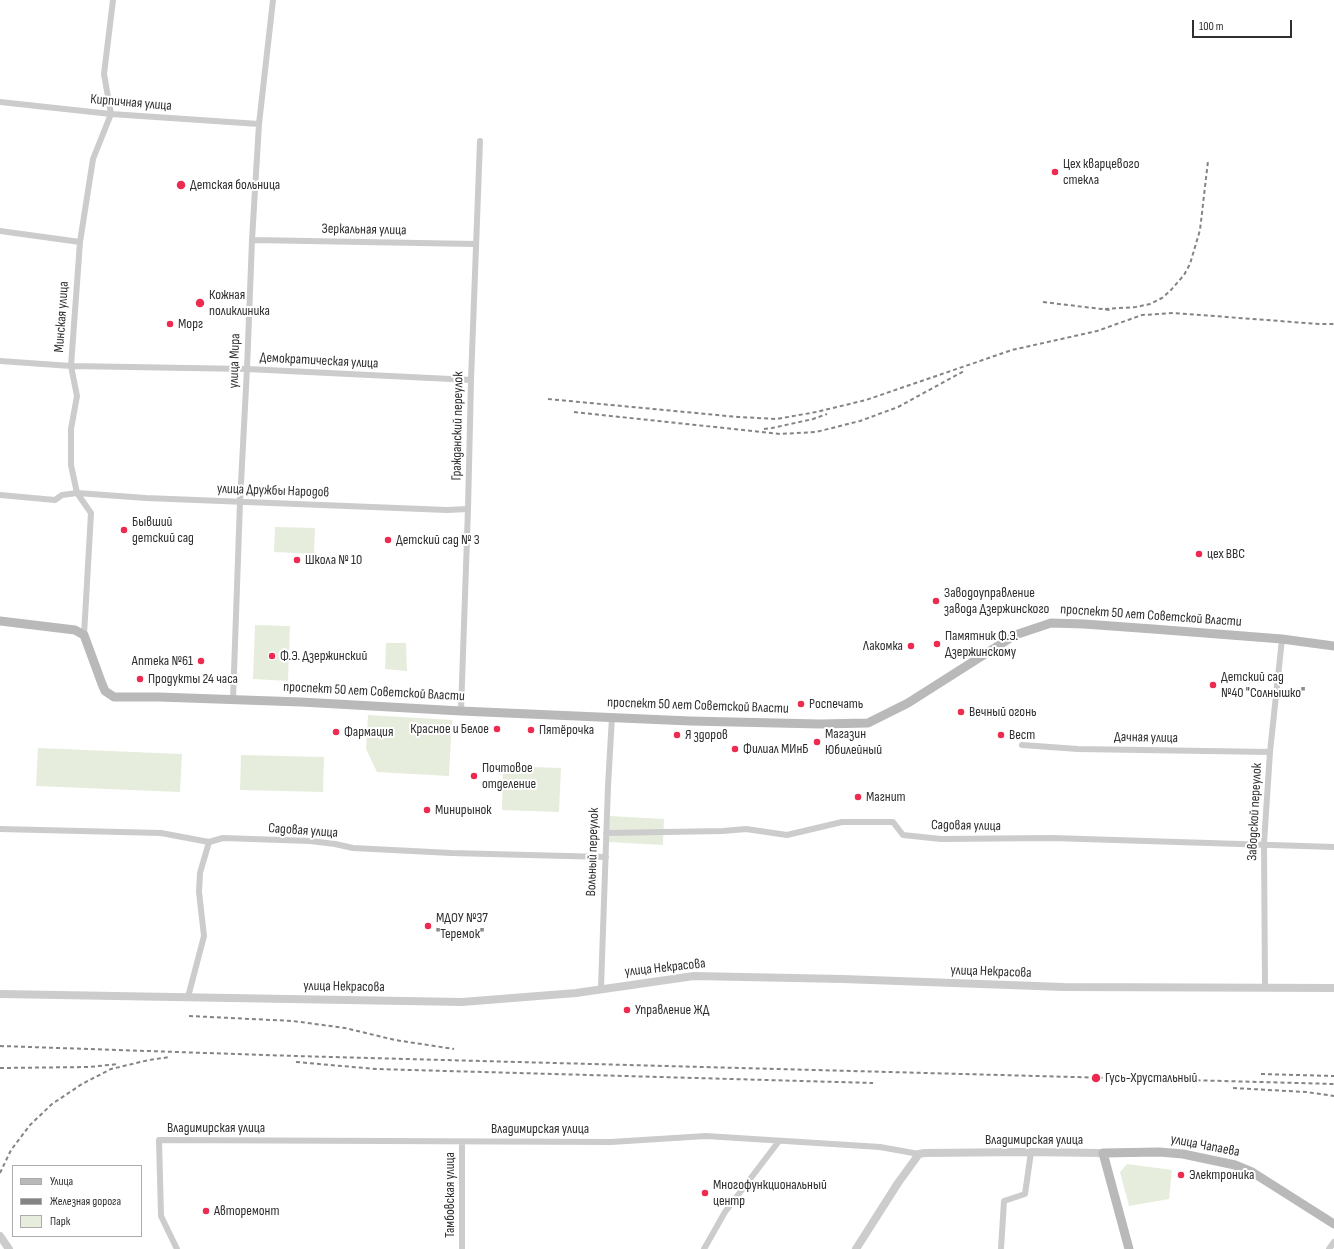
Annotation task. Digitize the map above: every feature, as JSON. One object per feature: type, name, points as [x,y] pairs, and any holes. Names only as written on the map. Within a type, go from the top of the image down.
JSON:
[{"type":"main road","points":[[0,621],[75,630],[84,635]]},
{"type":"main road","name":"проспект 50 лет Советской Власти","points":[[84,635],[102,684],[105,690],[114,697],[159,697],[301,702],[461,711],[749,722],[868,723],[908,703],[1015,635],[1051,624],[1084,624],[1282,639],[1334,646]]},
{"type":"main road","name":"улица Чапаева","points":[[1103,1153],[1159,1152],[1183,1154],[1235,1165],[1252,1172],[1334,1224]]},
{"type":"main road","points":[[1103,1153],[1129,1249]]},
{"type":"street","points":[[111,114],[104,74],[113,0]]},
{"type":"street","name":"улица Мира","points":[[234,700],[240,502],[252,240],[259,124],[273,0]]},
{"type":"street","name":"Кирпичная улица","points":[[0,102],[111,114],[259,124]]},
{"type":"street","name":"Минская улица","points":[[84,635],[91,513],[78,493],[71,466],[70,429],[77,396],[71,366],[80,242],[93,159],[111,114]]},
{"type":"street","name":"Гражданский переулок","points":[[461,711],[475,244],[480,141]]},
{"type":"street","points":[[0,231],[80,242]]},
{"type":"street","name":"Зеркальная улица","points":[[252,240],[475,244]]},
{"type":"street","name":"Демократическая улица","points":[[0,361],[71,366],[247,369],[471,380]]},
{"type":"street","name":"улица Дружбы Народов","points":[[0,495],[55,500],[62,495],[78,493],[146,498],[240,502],[447,510],[468,509]]},
{"type":"street","name":"Заводской переулок","points":[[1265,987],[1264,844],[1270,752],[1282,639]]},
{"type":"street","name":"Вольный переулок","points":[[601,988],[606,833],[612,717]]},
{"type":"street","name":"Дачная улица","points":[[1022,745],[1078,749],[1270,752]]},
{"type":"street","name":"Садовая улица","points":[[606,833],[723,831],[746,829],[787,836],[842,822],[893,822],[903,835],[941,839],[1052,838],[1334,847]]},
{"type":"street","name":"Садовая улица","points":[[0,830],[161,833],[209,842],[223,838],[310,841],[353,848],[451,853],[606,857]]},
{"type":"street","points":[[188,997],[204,936],[199,892],[200,873],[209,842]]},
{"type":"street","name":"улица Некрасова","points":[[0,994],[462,1002],[576,993],[601,988],[694,976],[843,979],[1064,987],[1334,988]]},
{"type":"street","name":"Владимирская улица","points":[[177,1249],[161,1216],[159,1140],[611,1142],[706,1136],[880,1147],[919,1154],[1031,1152],[1103,1153]]},
{"type":"street","points":[[704,1249],[725,1212],[779,1141]]},
{"type":"street","name":"Тамбовская улица","points":[[462,1142],[462,1249]]},
{"type":"street","points":[[1001,1249],[1004,1201],[1025,1194],[1031,1152]]},
{"type":"street","points":[[856,1249],[898,1182],[919,1154]]},
{"type":"street","points":[[0,1236],[9,1249]]},
{"type":"street","points":[[1329,1249],[1334,1242]]},
{"type":"green space","points":[[275,527],[315,528],[314,554],[274,552]]},
{"type":"green space","points":[[255,625],[290,626],[288,681],[253,679]]},
{"type":"green space","points":[[386,643],[406,643],[407,671],[385,669]]},
{"type":"green space","points":[[368,715],[452,720],[449,776],[377,772],[366,749]]},
{"type":"green space","points":[[38,748],[182,754],[180,792],[36,786]]},
{"type":"green space","points":[[241,755],[324,757],[323,792],[240,790]]},
{"type":"green space","points":[[503,766],[561,768],[559,812],[502,810]]},
{"type":"green space","points":[[610,816],[664,819],[663,845],[609,842]]},
{"type":"green space","points":[[1127,1164],[1172,1170],[1169,1199],[1129,1206],[1120,1172]]},
{"type":"railway","points":[[1105,309],[1136,307],[1150,304],[1162,298],[1184,275],[1190,264],[1200,230],[1208,161]]},
{"type":"railway","points":[[1043,302],[1110,310]]},
{"type":"railway","points":[[548,399],[738,417],[777,419],[816,412],[866,400],[1012,350],[1097,331],[1142,315],[1174,313],[1334,324]]},
{"type":"railway","points":[[574,412],[780,434],[816,432],[860,421],[898,407],[964,371]]},
{"type":"railway","points":[[764,429],[813,419],[827,414]]},
{"type":"railway","points":[[189,1016],[293,1021],[345,1028],[395,1040],[454,1049]]},
{"type":"railway","points":[[0,1046],[295,1056],[1334,1084]]},
{"type":"railway","points":[[0,1173],[11,1150],[30,1125],[52,1104],[82,1084],[111,1069],[149,1060],[170,1057]]},
{"type":"railway","points":[[296,1062],[376,1069],[873,1083]]},
{"type":"railway","points":[[0,1068],[89,1067],[118,1064]]},
{"type":"railway","points":[[1261,1074],[1334,1076]]},
{"type":"railway","points":[[1233,1088],[1306,1092],[1334,1096]]},
{"type":"place","name":"Цех кварцевого стекла","points":[[1055,172]]},
{"type":"place","name":"Детская больница","points":[[181,185]]},
{"type":"place","name":"Кожная поликлиника","points":[[200,303]]},
{"type":"place","name":"Морг","points":[[170,324]]},
{"type":"place","name":"Бывший детский сад","points":[[124,530]]},
{"type":"place","name":"Детский сад № 3","points":[[388,540]]},
{"type":"place","name":"цех ВВС","points":[[1199,554]]},
{"type":"place","name":"Школа № 10","points":[[297,560]]},
{"type":"place","name":"Заводоуправление завода Дзержинского","points":[[936,601]]},
{"type":"place","name":"Памятник Ф.Э. Дзержинскому","points":[[937,644]]},
{"type":"place","name":"Лакомка","points":[[911,646]]},
{"type":"place","name":"Ф.Э. Дзержинский","points":[[272,656]]},
{"type":"place","name":"Аптека №61","points":[[201,661]]},
{"type":"place","name":"Продукты 24 часа","points":[[140,679]]},
{"type":"place","name":"Детский сад №40 \"Солнышко\"","points":[[1213,685]]},
{"type":"place","name":"Роспечать","points":[[801,704]]},
{"type":"place","name":"Вечный огонь","points":[[961,712]]},
{"type":"place","name":"Красное и Белое","points":[[497,729]]},
{"type":"place","name":"Пятёрочка","points":[[531,730]]},
{"type":"place","name":"Фармация","points":[[336,732]]},
{"type":"place","name":"Я здоров","points":[[677,735]]},
{"type":"place","name":"Вест","points":[[1001,735]]},
{"type":"place","name":"Магазин Юбилейный","points":[[817,742]]},
{"type":"place","name":"Филиал МИнБ","points":[[735,749]]},
{"type":"place","name":"Почтовое отделение","points":[[474,776]]},
{"type":"place","name":"Магнит","points":[[858,797]]},
{"type":"place","name":"Минирынок","points":[[427,810]]},
{"type":"place","name":"МДОУ №37 \"Теремок\"","points":[[428,926]]},
{"type":"place","name":"Управление ЖД","points":[[627,1010]]},
{"type":"place","name":"Гусь-Хрустальный","points":[[1096,1078]]},
{"type":"place","name":"Электроника","points":[[1181,1175]]},
{"type":"place","name":"Многофункциональный центр","points":[[705,1193]]},
{"type":"place","name":"Авторемонт","points":[[206,1211]]}]
